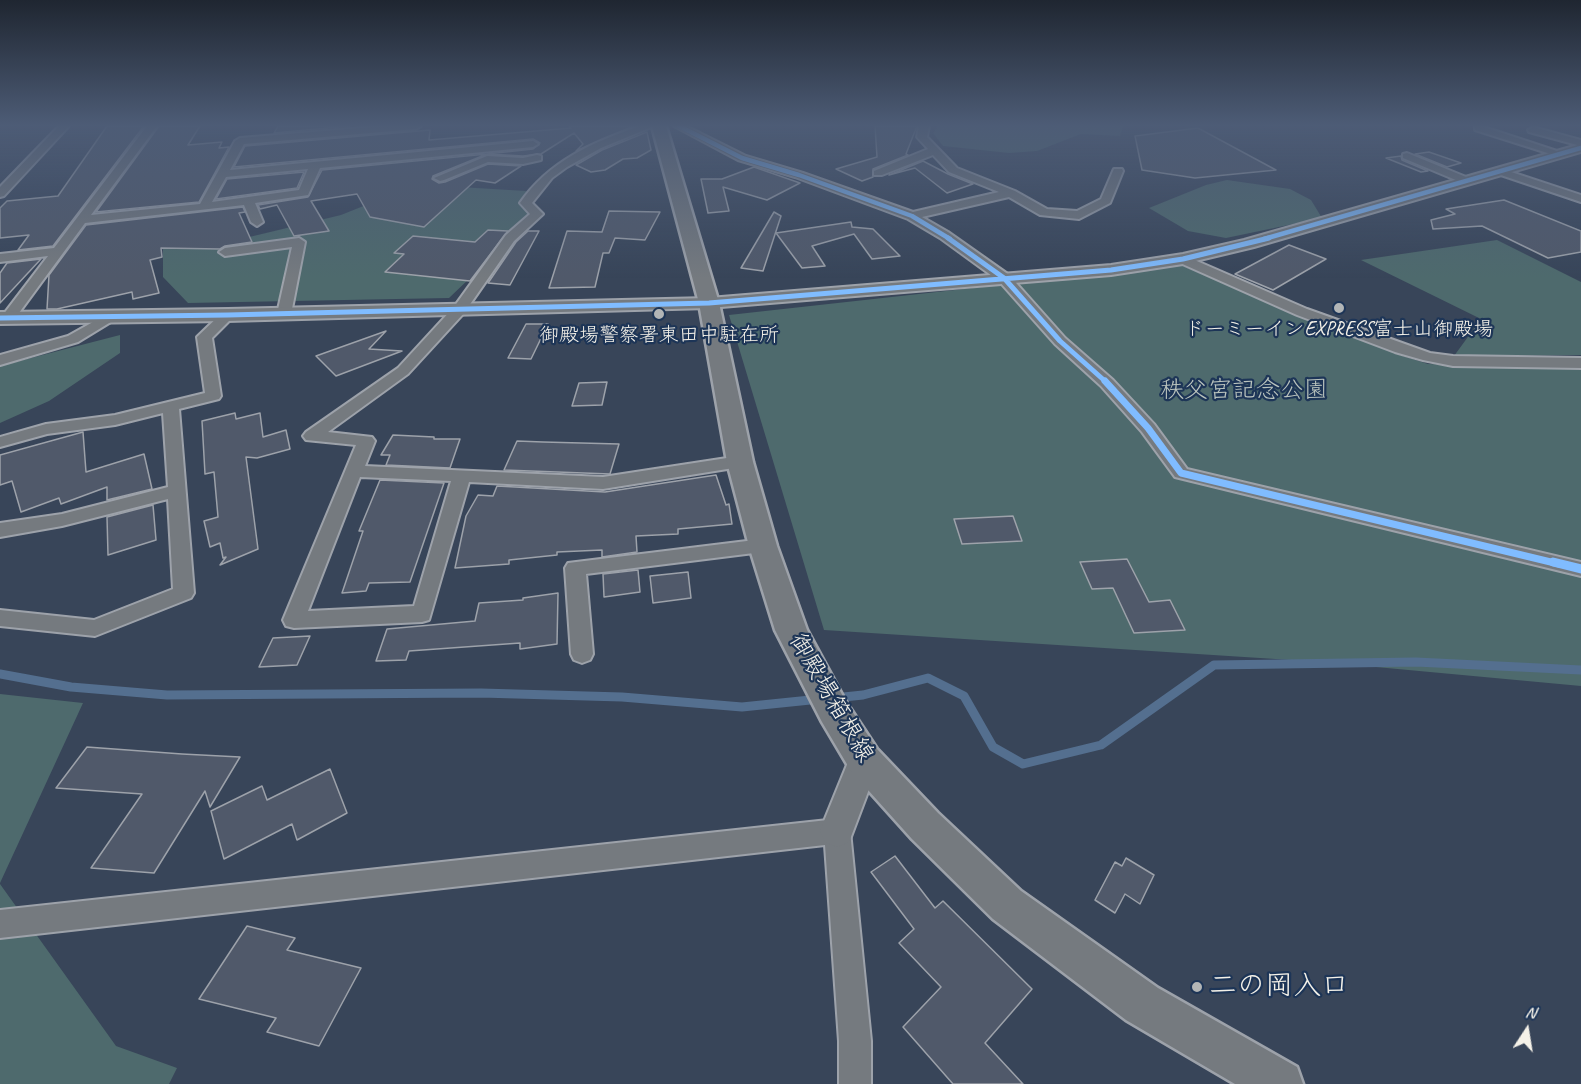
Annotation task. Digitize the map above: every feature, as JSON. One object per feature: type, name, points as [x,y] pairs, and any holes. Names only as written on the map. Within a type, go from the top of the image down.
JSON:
[{"type":"main road","name":"御殿場箱根線","points":[[673,177],[709,303],[740,462],[763,546],[791,630],[834,712],[864,760],[925,826],[1007,905],[1142,1004],[1280,1084]]},
{"type":"street","points":[[0,194],[16,177]]},
{"type":"street","points":[[4,318],[113,177]]},
{"type":"street","points":[[204,207],[221,177]]},
{"type":"street","points":[[80,220],[249,202],[304,193],[310,177]]},
{"type":"street","points":[[461,477],[422,614],[294,620],[366,441],[312,436],[404,371],[459,310],[510,238],[537,214],[526,203],[534,188],[549,177]]},
{"type":"street","points":[[802,177],[912,216],[944,235],[1004,278],[1060,341],[1107,383],[1134,413],[1181,473],[1581,569]]},
{"type":"street","points":[[970,177],[1011,193],[1044,212],[1078,215],[1106,201],[1116,177]]},
{"type":"street","points":[[1456,177],[1467,181]]},
{"type":"street","points":[[4,318],[285,314],[709,303],[1111,270],[1183,259],[1248,244],[1481,177]]},
{"type":"street","points":[[1515,177],[1581,200]]},
{"type":"street","points":[[912,216],[1011,193]]},
{"type":"street","points":[[249,202],[257,222]]},
{"type":"street","points":[[225,252],[299,242],[285,314]]},
{"type":"street","points":[[0,258],[58,251]]},
{"type":"street","points":[[1183,259],[1302,312],[1400,349],[1428,357],[1454,361],[1581,363]]},
{"type":"street","points":[[0,442],[46,429],[114,420],[213,396],[204,337],[228,315]]},
{"type":"street","points":[[0,360],[73,339],[109,317]]},
{"type":"street","points":[[0,618],[95,628],[184,593],[171,406]]},
{"type":"street","points":[[353,471],[603,483],[740,462]]},
{"type":"street","points":[[0,530],[62,520],[177,491]]},
{"type":"street","points":[[582,654],[575,568],[763,546]]},
{"type":"street","points":[[855,1084],[855,1041],[837,831],[864,760]]},
{"type":"street","points":[[0,924],[837,831]]},
{"type":"green space","points":[[1227,180],[1290,189],[1311,200],[1322,218],[1226,238],[1188,231],[1149,208],[1206,185]]},
{"type":"green space","points":[[443,186],[526,191],[537,214],[449,298],[188,303],[163,277],[163,241],[241,239],[341,215],[376,201]]},
{"type":"green space","points":[[1497,240],[1581,282],[1581,355],[1454,356],[1481,319],[1361,260]]},
{"type":"green space","name":"秩父宮記念公園","points":[[1181,265],[1301,317],[1428,364],[1581,368],[1581,686],[1322,662],[824,630],[729,315]]},
{"type":"green space","points":[[120,335],[120,353],[49,401],[0,423],[0,366]]},
{"type":"green space","points":[[0,694],[83,703],[0,883]]},
{"type":"green space","points":[[0,884],[116,1046],[177,1068],[169,1084],[0,1084]]},
{"type":"building","points":[[72,177],[106,177],[53,246],[18,250],[29,235],[0,238],[0,208],[7,201],[58,196]]},
{"type":"building","points":[[122,177],[213,177],[199,202],[96,212]]},
{"type":"building","points":[[302,177],[297,188],[216,199],[227,179]]},
{"type":"building","points":[[319,177],[433,177],[432,179],[439,183],[458,177],[505,177],[495,183],[476,180],[424,227],[370,217],[357,194],[311,201],[329,231],[294,236],[277,205],[260,209],[258,205],[308,197]]},
{"type":"building","points":[[728,177],[782,177],[800,183],[767,200],[723,187],[729,211],[708,213],[701,179],[722,179]]},
{"type":"building","points":[[852,177],[873,177],[873,177],[862,181]]},
{"type":"building","points":[[926,177],[954,177],[973,184],[947,193]]},
{"type":"building","points":[[1504,200],[1581,231],[1581,252],[1548,258],[1482,226],[1433,229],[1431,220],[1455,214],[1446,209]]},
{"type":"building","points":[[243,207],[245,212],[239,213],[252,242],[225,246],[220,249],[161,248],[162,257],[150,260],[159,293],[133,299],[132,292],[57,309],[47,309],[49,275],[86,225]]},
{"type":"building","points":[[609,211],[660,212],[645,240],[615,238],[609,253],[603,253],[595,287],[549,288],[567,231],[602,232]]},
{"type":"building","points":[[774,212],[781,216],[763,271],[741,268]]},
{"type":"building","points":[[851,222],[852,227],[873,229],[900,256],[872,259],[854,234],[812,246],[825,266],[802,268],[776,233]]},
{"type":"building","points":[[488,230],[508,231],[470,281],[385,272],[404,254],[394,253],[413,236],[475,242]]},
{"type":"building","points":[[528,231],[539,231],[510,285],[488,283],[516,242]]},
{"type":"building","points":[[1289,245],[1326,259],[1273,290],[1235,274]]},
{"type":"building","points":[[41,259],[0,303],[0,273],[7,263]]},
{"type":"building","points":[[526,324],[548,324],[531,359],[508,358]]},
{"type":"building","points":[[386,331],[369,349],[402,351],[336,376],[316,356]]},
{"type":"building","points":[[607,382],[602,405],[572,406],[579,383]]},
{"type":"building","points":[[235,413],[236,419],[260,413],[263,437],[286,430],[290,449],[257,458],[246,457],[258,549],[220,565],[226,557],[223,558],[220,543],[210,547],[204,521],[218,517],[214,472],[205,474],[202,421]]},
{"type":"building","points":[[83,432],[86,472],[144,454],[152,489],[107,500],[107,487],[61,504],[59,498],[21,512],[12,481],[0,485],[0,455]]},
{"type":"building","points":[[393,435],[460,439],[450,468],[386,465],[390,455],[381,455]]},
{"type":"building","points":[[517,441],[619,444],[610,474],[504,470]]},
{"type":"building","points":[[716,475],[726,505],[729,504],[732,524],[678,529],[678,534],[636,536],[637,552],[602,557],[602,550],[557,552],[557,555],[509,560],[509,564],[455,568],[466,516],[478,495],[493,496],[497,486],[605,492]]},
{"type":"building","points":[[380,480],[444,483],[410,582],[369,583],[366,591],[342,593],[363,531],[359,531]]},
{"type":"building","points":[[153,505],[156,540],[108,555],[107,517]]},
{"type":"building","points":[[1013,516],[1022,541],[962,544],[954,519]]},
{"type":"building","points":[[1127,559],[1149,602],[1170,600],[1185,630],[1134,633],[1113,588],[1092,589],[1080,562]]},
{"type":"building","points":[[638,570],[640,592],[604,597],[603,574]]},
{"type":"building","points":[[688,572],[691,598],[653,603],[650,576]]},
{"type":"building","points":[[558,593],[557,644],[520,649],[520,643],[409,651],[406,660],[376,661],[387,629],[475,621],[479,603],[523,600],[523,598]]},
{"type":"building","points":[[310,636],[297,665],[259,667],[273,638]]},
{"type":"building","points":[[87,747],[240,757],[210,807],[205,791],[154,873],[91,868],[142,794],[56,788]]},
{"type":"building","points":[[330,769],[347,813],[297,840],[292,824],[224,859],[211,811],[262,786],[267,800]]},
{"type":"building","points":[[895,856],[935,908],[943,901],[1032,989],[985,1043],[1023,1084],[953,1084],[903,1027],[941,987],[899,943],[914,929],[871,872]]},
{"type":"building","points":[[1126,858],[1154,875],[1140,904],[1125,894],[1115,913],[1095,900],[1115,862],[1122,866]]},
{"type":"building","points":[[247,926],[295,938],[287,950],[361,968],[319,1046],[267,1032],[276,1018],[199,999]]},
{"type":"waterway","points":[[834,698],[863,695],[928,678],[964,696],[993,747],[1023,764],[1101,745],[1214,665],[1416,662],[1581,670]]},
{"type":"waterway","points":[[0,674],[71,687],[167,695],[481,693],[622,697],[742,707],[820,699]]},
{"type":"cycle path","points":[[803,177],[912,216],[944,235],[1004,278],[1060,341],[1107,383],[1148,428],[1181,473],[1581,569]]},
{"type":"cycle path","points":[[0,318],[228,315],[709,303],[1111,270],[1183,259],[1248,244],[1482,177]]},
{"type":"place","name":"ドーミーインEXPRESS富士山御殿場","points":[[1339,308]]},
{"type":"place","name":"御殿場警察署東田中駐在所","points":[[659,314]]},
{"type":"place","name":"二の岡入口","points":[[1197,987]]}]
